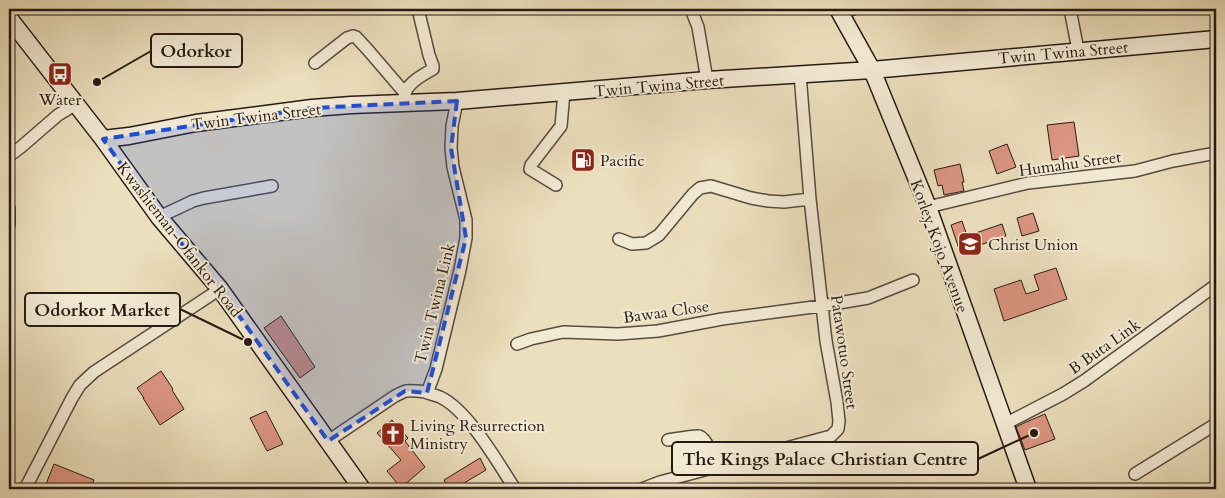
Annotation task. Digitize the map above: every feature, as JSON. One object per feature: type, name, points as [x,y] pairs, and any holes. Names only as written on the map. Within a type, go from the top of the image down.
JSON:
[{"type":"main road","name":"Korley Kojo Avenue","points":[[844,10],[872,70],[928,207],[1028,489]]},
{"type":"main road","name":"Kwashieman-Ofankor Road","points":[[9,18],[104,139],[159,217],[220,289],[362,489]]},
{"type":"main road","name":"Twin Twina Street","points":[[104,139],[196,123],[404,97],[457,101],[707,80],[872,70],[1216,39]]},
{"type":"street","points":[[315,63],[347,38],[356,37],[372,54],[404,97],[415,81],[433,70],[418,9]]},
{"type":"street","points":[[691,9],[698,27],[707,80]]},
{"type":"street","points":[[1070,9],[1078,50]]},
{"type":"street","name":"Patawotuo Street","points":[[642,489],[660,482],[831,436],[838,429],[837,402],[821,306],[800,74]]},
{"type":"street","points":[[556,185],[530,169],[531,165],[561,126],[564,92]]},
{"type":"street","name":"Twin Twina Link","points":[[427,393],[436,369],[466,238],[466,220],[455,175],[451,148],[452,126],[457,101]]},
{"type":"street","points":[[9,156],[58,115],[76,104]]},
{"type":"street","name":"Humahu Street","points":[[928,207],[1028,183],[1135,171],[1172,161],[1216,153]]},
{"type":"street","points":[[159,217],[193,201],[272,186]]},
{"type":"street","points":[[619,239],[632,244],[646,243],[659,235],[700,188],[711,186],[768,201],[784,202],[810,199]]},
{"type":"street","points":[[9,208],[9,225]]},
{"type":"street","name":"Bawaa Close","points":[[517,344],[532,338],[563,332],[618,334],[658,331],[722,319],[821,306],[868,298],[913,280]]},
{"type":"street","name":"B Buta Link","points":[[1005,424],[1084,381],[1216,285]]},
{"type":"street","points":[[25,489],[80,385],[94,372],[220,289]]},
{"type":"street","points":[[328,441],[395,396],[405,391],[416,390],[440,397],[464,416],[515,489]]},
{"type":"street","points":[[1136,474],[1216,424]]},
{"type":"street","points":[[668,440],[699,436],[704,439],[715,467]]},
{"type":"highlighted area","points":[[457,101],[451,148],[466,238],[427,393],[405,391],[328,441],[220,289],[159,217],[103,139],[312,108]]},
{"type":"building","points":[[1074,122],[1079,156],[1052,160],[1047,125]]},
{"type":"building","points":[[1007,144],[1016,167],[997,174],[989,151]]},
{"type":"building","points":[[960,164],[964,191],[944,195],[942,185],[938,186],[934,170]]},
{"type":"building","points":[[1033,213],[1039,231],[1022,236],[1017,218]]},
{"type":"building","name":"Christ Union","points":[[962,221],[967,236],[1002,224],[1006,236],[960,252],[951,225]]},
{"type":"building","points":[[1056,268],[1067,299],[1004,321],[994,289],[1021,280],[1026,294],[1039,290],[1034,275]]},
{"type":"building","points":[[281,316],[315,367],[300,378],[264,328]]},
{"type":"building","points":[[161,371],[184,409],[160,425],[137,388]]},
{"type":"building","points":[[266,411],[283,444],[267,451],[250,418]]},
{"type":"building","points":[[1045,414],[1055,439],[1025,450],[1016,427]]},
{"type":"building","points":[[392,420],[408,438],[405,441],[425,467],[401,488],[387,471],[401,460],[377,433]]},
{"type":"building","points":[[480,458],[486,470],[454,489],[449,489],[444,480]]},
{"type":"building","points":[[54,464],[94,480],[90,489],[44,489]]},
{"type":"place","name":"Water","points":[[60,74]]},
{"type":"place","name":"Odorkor","points":[[97,82]]},
{"type":"place","name":"Pacific","points":[[583,160]]},
{"type":"place","name":"Christ Union","points":[[970,244]]},
{"type":"place","name":"Odorkor Market","points":[[248,342]]},
{"type":"place","name":"The Kings Palace Christian Centre","points":[[1034,433]]},
{"type":"place","name":"Living Resurrection Ministry","points":[[393,434]]}]
